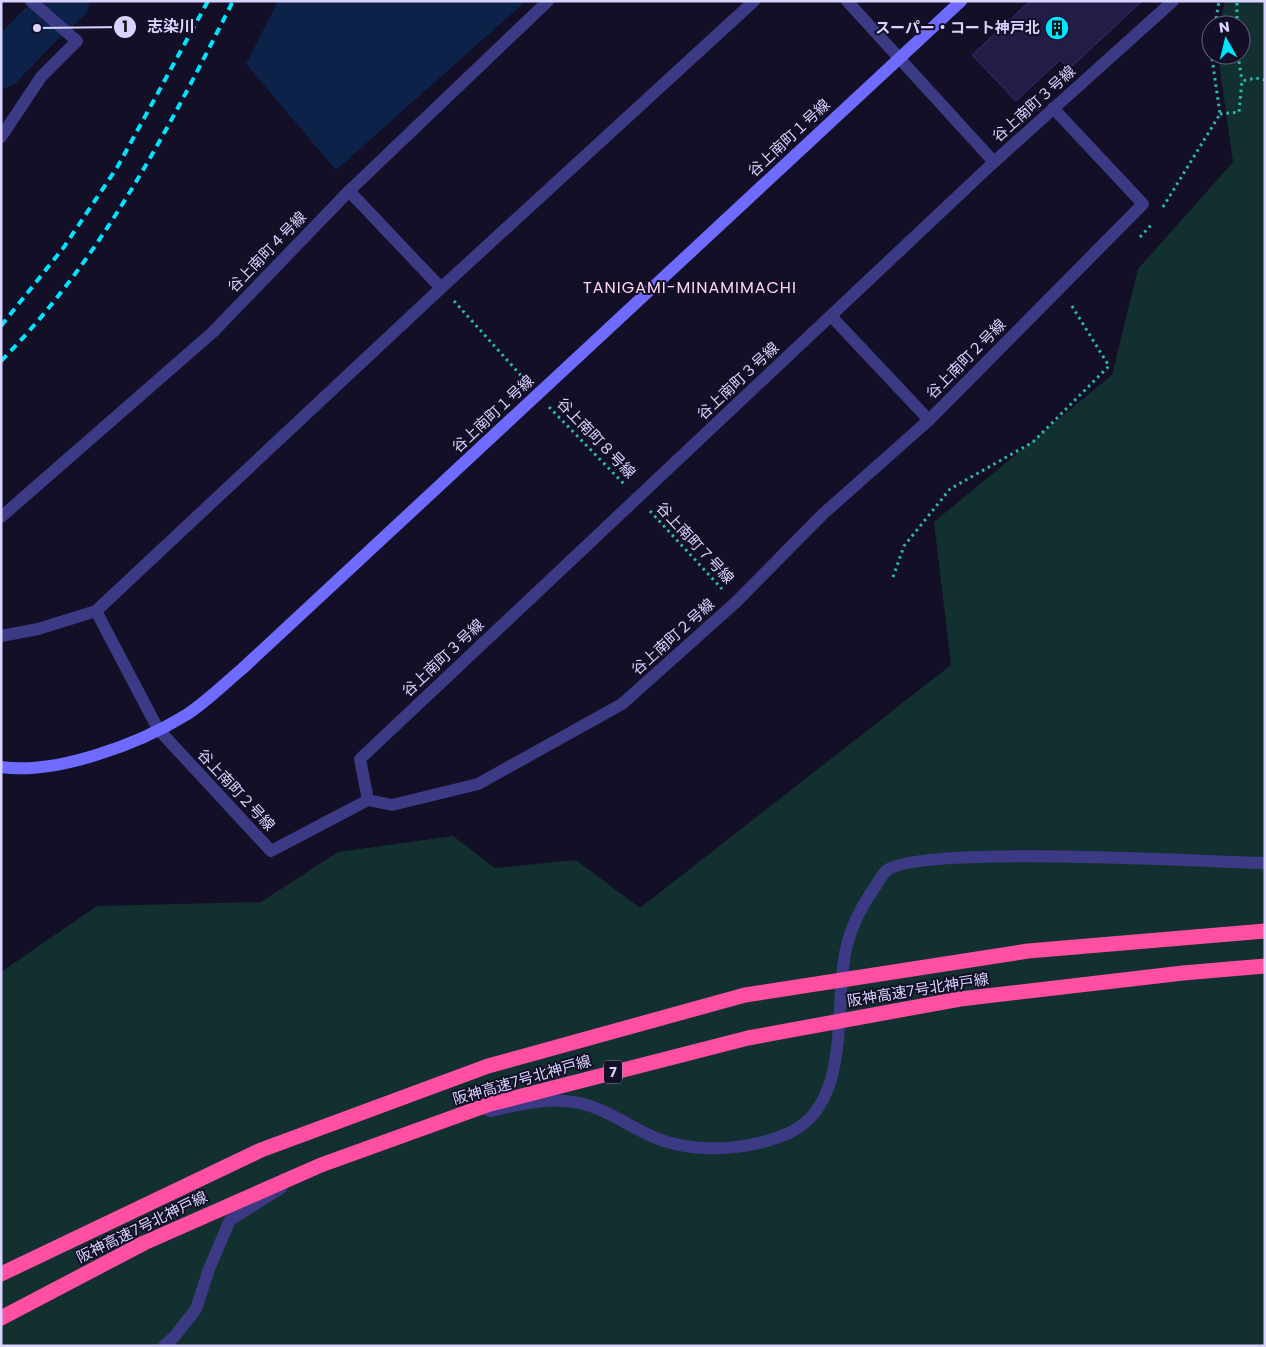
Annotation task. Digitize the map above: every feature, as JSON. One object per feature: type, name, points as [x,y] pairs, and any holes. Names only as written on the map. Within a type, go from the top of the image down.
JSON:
[{"type":"highway","name":"阪神高速7号北神戸線","points":[[1,1274],[270,1146],[488,1066],[745,995],[1028,951],[1265,931]]},
{"type":"highway","name":"阪神高速7号北神戸線","points":[[1,1318],[144,1243],[321,1165],[490,1104],[748,1038],[960,998],[1183,973],[1265,966]]},
{"type":"street","points":[[1,137],[41,77],[77,42],[31,1]]},
{"type":"street","name":"谷上南町４号線","points":[[1,517],[213,332],[349,191],[548,1]]},
{"type":"street","points":[[1,636],[38,629],[96,611],[441,288],[754,1]]},
{"type":"street","points":[[847,1],[994,162]]},
{"type":"street","name":"谷上南町１号線","points":[[1,767],[23,770],[97,756],[158,729],[186,714],[242,669],[961,1]]},
{"type":"street","name":"谷上南町３号線","points":[[368,800],[360,759],[994,162],[1173,1]]},
{"type":"street","name":"谷上南町２号線","points":[[96,611],[158,729],[271,851],[368,800],[392,805],[478,784],[622,704],[735,603],[823,514],[929,420],[1143,204],[1053,108]]},
{"type":"street","points":[[349,191],[441,288]]},
{"type":"street","points":[[831,316],[929,420]]},
{"type":"street","points":[[164,1346],[196,1310],[209,1269],[230,1220],[281,1189],[358,1152],[468,1116],[542,1100],[587,1105],[667,1142],[708,1149],[746,1146],[787,1134],[808,1123],[824,1100],[839,1042],[846,950],[862,905],[887,870],[922,860],[986,856],[1265,863]]},
{"type":"path","points":[[1217,15],[1219,1]]},
{"type":"path","points":[[1236,15],[1237,1]]},
{"type":"path","points":[[1160,212],[1220,114],[1213,65]]},
{"type":"path","points":[[1220,114],[1239,112],[1242,81],[1240,65]]},
{"type":"path","points":[[1242,81],[1256,78],[1265,80]]},
{"type":"path","points":[[1135,242],[1150,228],[1155,220]]},
{"type":"path","name":"谷上南町８号線","points":[[441,288],[538,395],[638,498]]},
{"type":"path","points":[[893,577],[904,546],[950,489],[1033,442],[1110,366],[1068,300]]},
{"type":"path","name":"谷上南町７号線","points":[[638,498],[735,603]]},
{"type":"green space","points":[[1225,1],[1265,1],[1265,1346],[1,1346],[1,972],[97,906],[261,902],[338,852],[453,836],[495,868],[576,860],[640,908],[951,665],[934,522],[1112,375],[1138,269],[1233,162],[1219,65],[1251,65],[1251,15],[1222,15]]},
{"type":"water","points":[[278,1],[525,2],[336,170],[246,64]]},
{"type":"building","name":"スーパー・コート神戸北","points":[[1030,1],[1142,1],[1069,69],[1060,60],[1016,101],[972,55]]},
{"type":"waterway","points":[[1,66],[37,28],[67,1]]},
{"type":"railway","points":[[1,326],[64,247],[118,166],[208,1]]},
{"type":"railway","points":[[1,361],[71,280],[102,236],[158,144],[233,1]]},
{"type":"place","name":"志染川","points":[[37,28]]},
{"type":"place","name":"スーパー・コート神戸北","points":[[1057,28]]},
{"type":"district","name":"TANIGAMI-MINAMIMACHI","points":[[690,287]]}]
